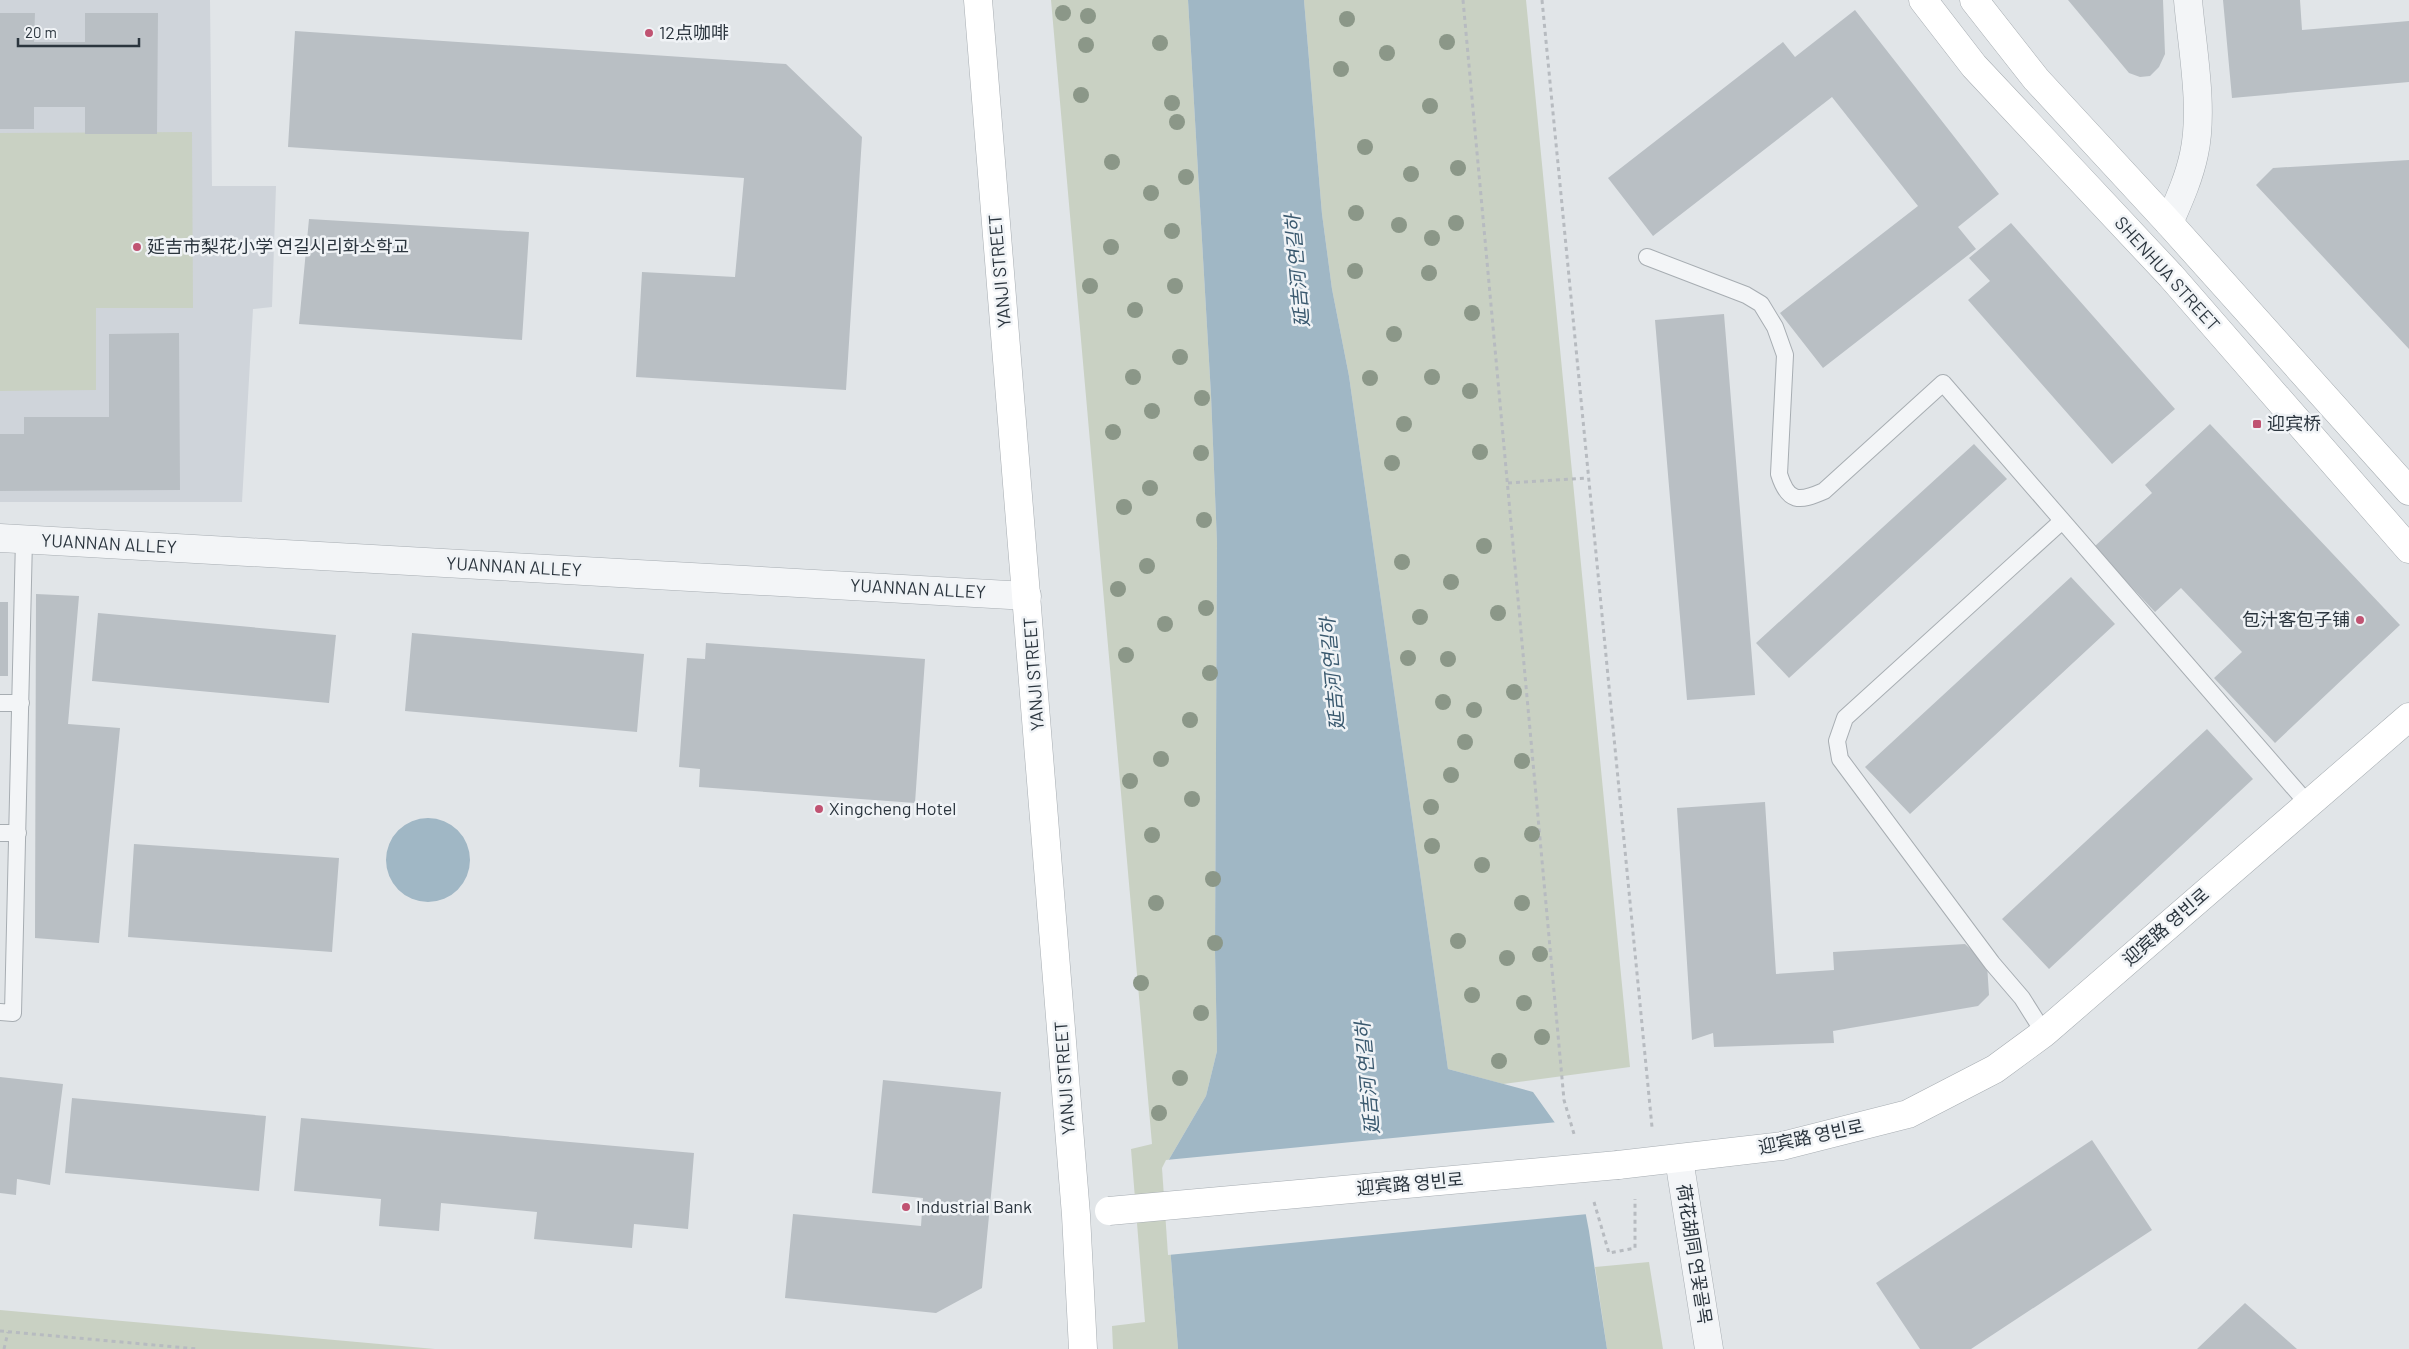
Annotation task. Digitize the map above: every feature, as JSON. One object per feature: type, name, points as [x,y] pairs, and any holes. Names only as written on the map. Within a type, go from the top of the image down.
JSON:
[{"type":"street","name":"YANJI STREET","points":[[978,0],[1076,1215],[1083,1349]]},
{"type":"street","name":"SHENHUA STREET","points":[[1923,0],[1974,66],[2171,276],[2409,549]]},
{"type":"street","name":"SHENHUA STREET","points":[[1974,0],[2036,79],[2169,222],[2409,491]]},
{"type":"street","points":[[2169,222],[2184,189],[2194,154],[2197,126],[2188,0]]},
{"type":"street","name":"YUANNAN ALLEY","points":[[12,539],[1027,596]]},
{"type":"street","name":"迎宾路 영빈로","points":[[1076,1215],[1667,1161],[1782,1146],[1908,1114],[1995,1069],[2044,1033],[2409,717]]},
{"type":"street","name":"荷花胡同 연꽃골목","points":[[1667,1161],[1709,1349]]},
{"type":"lane","points":[[1647,257],[1746,295],[1761,304],[1775,327],[1784,354],[1779,474],[1784,490],[1793,497],[1809,498],[1824,491],[1943,383],[2308,804]]},
{"type":"lane","points":[[2044,1033],[2022,998],[1992,963],[1840,759],[1837,741],[1845,718],[2062,521]]},
{"type":"lane","points":[[0,1012],[13,1012],[18,833],[20,703],[12,539]]},
{"type":"lane","points":[[0,703],[20,703]]},
{"type":"lane","points":[[0,833],[18,833]]},
{"type":"path","points":[[1463,0],[1564,1100],[1576,1138]]},
{"type":"path","points":[[1542,0],[1588,478],[1667,1161]]},
{"type":"path","points":[[1508,483],[1588,478]]},
{"type":"path","points":[[1592,1196],[1609,1253],[1635,1248],[1635,1198]]},
{"type":"path","points":[[0,1331],[198,1349]]},
{"type":"path","points":[[4,1349],[8,1332]]},
{"type":"shaded area","name":"延吉市梨花小学 연길시리화소학교","points":[[0,0],[210,0],[212,186],[276,186],[272,307],[253,309],[242,502],[0,502]]},
{"type":"shaded area","points":[[1051,0],[1188,0],[1211,395],[1217,543],[1215,950],[1217,1051],[1206,1096],[1164,1168],[1178,1349],[1113,1349],[1112,1326],[1145,1322],[1131,1149],[1152,1144]]},
{"type":"shaded area","points":[[1304,0],[1526,0],[1630,1067],[1503,1084],[1448,1069],[1349,376],[1332,289],[1322,214]]},
{"type":"shaded area","points":[[192,132],[193,308],[96,308],[96,390],[0,391],[0,133]]},
{"type":"shaded area","points":[[1649,1262],[1663,1349],[1607,1349],[1595,1267]]},
{"type":"shaded area","points":[[0,1310],[435,1349],[0,1349]]},
{"type":"water","name":"延吉河 연길하","points":[[1188,0],[1304,0],[1322,214],[1332,289],[1349,376],[1448,1069],[1533,1092],[1573,1148],[1589,1231],[1607,1349],[1178,1349],[1164,1168],[1206,1096],[1217,1051],[1215,950],[1217,543],[1211,395]]},
{"type":"water","points":[[428,818],[444,821],[458,830],[467,844],[470,860],[467,876],[458,890],[444,899],[428,902],[412,899],[398,890],[389,876],[386,860],[389,844],[398,830],[412,821]]},
{"type":"pier","points":[[1558,1122],[1576,1147],[1588,1214],[1168,1255],[1162,1168],[1166,1160]]},
{"type":"building","points":[[2068,0],[2163,0],[2165,54],[2159,67],[2150,76],[2140,77],[2129,73]]},
{"type":"building","points":[[2223,0],[2300,0],[2302,30],[2409,21],[2409,82],[2232,98]]},
{"type":"building","points":[[1855,10],[1999,194],[1958,227],[1976,249],[1823,368],[1780,313],[1918,206],[1832,97],[1653,236],[1608,178],[1783,42],[1795,57]]},
{"type":"building","points":[[0,13],[35,13],[34,42],[85,42],[85,13],[158,13],[157,134],[85,134],[85,107],[34,107],[34,129],[0,129]]},
{"type":"building","points":[[295,31],[786,64],[862,137],[846,390],[636,377],[642,272],[735,277],[744,178],[288,147]]},
{"type":"building","points":[[2409,160],[2409,349],[2256,185],[2273,168]]},
{"type":"building","points":[[309,219],[529,232],[522,340],[299,324]]},
{"type":"building","points":[[2011,223],[2175,409],[2112,464],[1968,300],[1990,281],[1969,258]]},
{"type":"building","points":[[1724,314],[1755,695],[1687,700],[1655,320]]},
{"type":"building","points":[[179,333],[180,490],[0,491],[0,434],[24,434],[24,417],[109,417],[109,334]]},
{"type":"building","points":[[2210,424],[2400,625],[2275,743],[2214,678],[2242,652],[2181,588],[2155,612],[2094,547],[2152,493],[2145,485]]},
{"type":"building","points":[[1974,444],[2007,479],[1789,678],[1756,643]]},
{"type":"building","points":[[2071,577],[2115,624],[1910,814],[1865,767]]},
{"type":"building","points":[[36,594],[79,596],[68,724],[120,728],[99,943],[35,938]]},
{"type":"building","points":[[0,602],[8,602],[8,676],[0,676]]},
{"type":"building","points":[[98,613],[336,635],[329,703],[92,681]]},
{"type":"building","points":[[412,633],[644,654],[637,732],[405,711]]},
{"type":"building","points":[[706,643],[925,659],[915,803],[699,787],[700,769],[679,767],[687,658],[705,659]]},
{"type":"building","points":[[2207,729],[2253,779],[2049,969],[2002,919]]},
{"type":"building","points":[[1765,802],[1776,974],[1834,970],[1833,952],[1965,944],[1987,964],[1989,995],[1978,1006],[1833,1031],[1834,1043],[1714,1047],[1713,1033],[1692,1040],[1677,808]]},
{"type":"building","points":[[134,844],[339,858],[332,952],[128,937]]},
{"type":"building","points":[[0,1077],[63,1084],[50,1185],[17,1179],[16,1195],[0,1193]]},
{"type":"building","points":[[883,1080],[1001,1092],[982,1288],[936,1313],[785,1298],[793,1214],[921,1226],[923,1198],[872,1193]]},
{"type":"building","points":[[72,1098],[266,1116],[259,1191],[65,1173]]},
{"type":"building","points":[[301,1118],[694,1153],[688,1229],[634,1224],[632,1248],[534,1239],[537,1212],[441,1203],[439,1231],[379,1226],[381,1199],[294,1191]]},
{"type":"building","points":[[2092,1140],[2152,1230],[1971,1349],[1920,1349],[1876,1283]]},
{"type":"building","points":[[2245,1303],[2297,1349],[2197,1349]]},
{"type":"place","name":"12点咖啡","points":[[649,33]]},
{"type":"place","name":"延吉市梨花小学 연길시리화소학교","points":[[137,247]]},
{"type":"place","name":"迎宾桥","points":[[2257,424]]},
{"type":"place","name":"包汁客包子铺","points":[[2360,620]]},
{"type":"place","name":"Xingcheng Hotel","points":[[819,809]]},
{"type":"place","name":"Industrial Bank","points":[[906,1207]]}]
